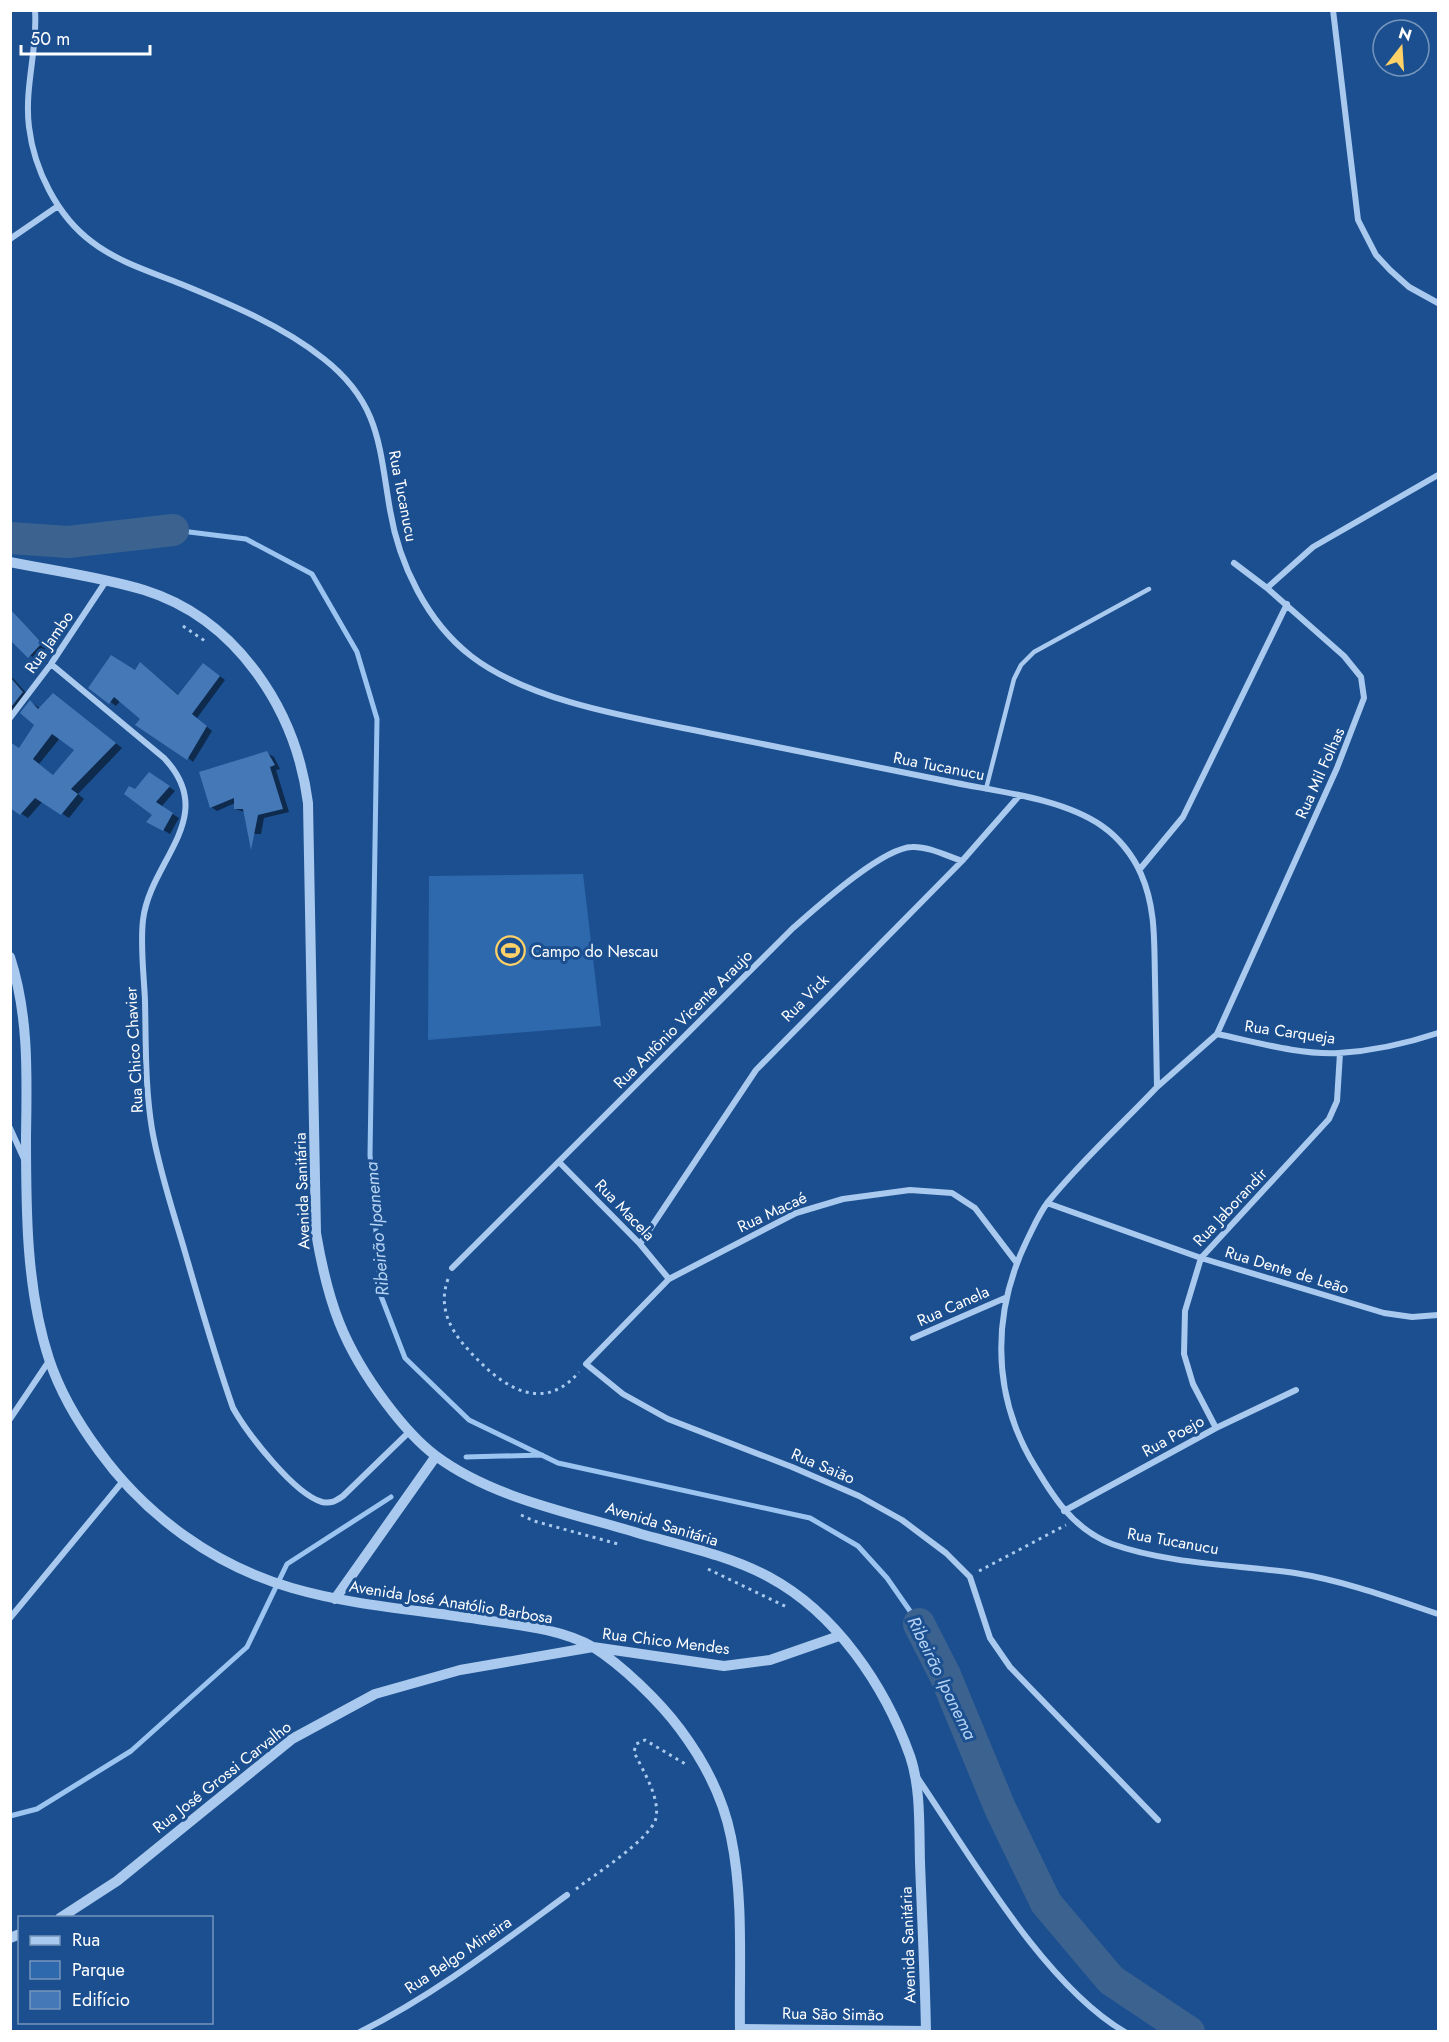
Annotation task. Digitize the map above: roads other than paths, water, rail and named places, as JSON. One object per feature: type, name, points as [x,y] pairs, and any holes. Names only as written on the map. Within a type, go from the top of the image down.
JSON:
[{"type":"street","name":"Rua Tucanucu","points":[[35,10],[28,85],[29,131],[44,177],[58,206],[84,236],[115,256],[268,323],[323,358],[347,380],[364,403],[375,429],[382,453],[390,513],[400,551],[413,582],[430,611],[452,639],[473,657],[502,676],[549,694],[625,716],[1019,796],[1066,810],[1104,827],[1122,844],[1140,869],[1154,913],[1157,1087],[1047,1203],[1016,1262],[1005,1298],[1001,1362],[1008,1408],[1021,1441],[1064,1511],[1093,1535],[1130,1550],[1324,1578],[1438,1614]]},
{"type":"street","points":[[1333,10],[1358,220],[1377,255],[1390,270],[1409,286],[1438,303]]},
{"type":"street","points":[[10,239],[58,206]]},
{"type":"street","points":[[1268,588],[1322,542],[1438,475]]},
{"type":"street","name":"Avenida Sanitária","points":[[10,562],[106,580],[146,591],[182,607],[215,629],[242,655],[270,690],[293,738],[306,787],[310,842],[318,1244],[323,1275],[336,1319],[351,1353],[408,1432],[436,1456],[471,1476],[521,1498],[723,1558],[769,1577],[813,1610],[864,1663],[883,1694],[915,1774],[926,2030]]},
{"type":"street","name":"Rua Mil Folhas","points":[[1217,1034],[1337,768],[1364,698],[1364,687],[1356,668],[1287,604],[1234,563]]},
{"type":"street","name":"Rua Jambo","points":[[10,718],[51,664],[106,580]]},
{"type":"street","points":[[1140,869],[1183,818],[1287,604]]},
{"type":"street","name":"Rua Chico Chavier","points":[[51,664],[164,758],[178,772],[184,792],[186,812],[183,828],[150,891],[143,921],[151,1126],[167,1193],[233,1408],[255,1442],[285,1474],[317,1500],[330,1503],[343,1496],[408,1432]]},
{"type":"street","name":"Rua Vick","points":[[640,1244],[756,1070],[962,861],[1019,796]]},
{"type":"street","name":"Rua Antônio Vicente Araujo","points":[[452,1268],[793,928],[853,878],[896,852],[910,847],[962,861]]},
{"type":"street","points":[[10,957],[16,975],[26,1040],[26,1162],[32,1271],[50,1360],[84,1430],[123,1481],[10,1618]]},
{"type":"street","name":"Rua Carqueja","points":[[1217,1034],[1314,1052],[1340,1053],[1423,1038],[1438,1033]]},
{"type":"street","points":[[1157,1087],[1217,1034]]},
{"type":"street","name":"Rua Jaborandir","points":[[1216,1428],[1193,1384],[1184,1354],[1185,1311],[1201,1258],[1329,1119],[1337,1101],[1340,1053]]},
{"type":"street","points":[[10,1128],[26,1162]]},
{"type":"street","name":"Rua Macela","points":[[559,1162],[640,1244],[669,1279]]},
{"type":"street","name":"Rua Macaé","points":[[586,1364],[669,1279],[777,1222],[843,1199],[910,1190],[942,1191],[968,1201],[1016,1262]]},
{"type":"street","name":"Rua Dente de Leão","points":[[1047,1203],[1201,1258],[1384,1313],[1412,1317],[1438,1315]]},
{"type":"street","name":"Rua Canela","points":[[913,1338],[1005,1298]]},
{"type":"street","points":[[10,1419],[50,1360]]},
{"type":"street","name":"Rua Saião","points":[[586,1364],[623,1394],[668,1419],[792,1467],[881,1507],[946,1553],[970,1576],[990,1638],[1010,1667],[1158,1820]]},
{"type":"street","name":"Rua Poejo","points":[[1064,1511],[1216,1428],[1296,1390]]},
{"type":"street","name":"Avenida José Anatólio Barbosa","points":[[335,1599],[436,1456]]},
{"type":"street","name":"Avenida José Anatólio Barbosa","points":[[123,1481],[189,1539],[230,1565],[264,1579],[335,1599],[527,1627],[569,1638],[593,1647],[659,1702],[687,1739],[713,1782],[725,1814],[734,1858],[739,2030]]},
{"type":"street","name":"Rua Chico Mendes","points":[[593,1647],[724,1666],[770,1660],[839,1636]]},
{"type":"street","name":"Rua José Grossi Carvalho","points":[[62,1916],[117,1881],[269,1755],[348,1707],[375,1694],[423,1679],[593,1647]]},
{"type":"street","points":[[915,1774],[1035,1946],[1064,1981],[1092,2008],[1125,2031]]},
{"type":"street","name":"Rua Belgo Mineira","points":[[360,2031],[416,2002],[567,1895]]},
{"type":"street","name":"Rua São Simão","points":[[739,2030],[926,2030]]},
{"type":"lane","points":[[986,789],[1014,679],[1021,665],[1034,652],[1149,589]]},
{"type":"waterway","name":"Ribeirão Ipanema","points":[[173,530],[246,539],[312,574],[357,652],[377,719],[370,1155],[381,1296],[405,1358],[469,1420],[558,1463],[810,1518],[858,1546],[887,1578],[919,1624]]},
{"type":"waterway","name":"Ribeirão Ipanema","points":[[10,538],[68,542],[173,530]]},
{"type":"waterway","points":[[466,1457],[542,1455]]},
{"type":"waterway","points":[[10,1816],[37,1809],[131,1751],[247,1647],[287,1564],[391,1497]]},
{"type":"waterway","name":"Ribeirão Ipanema","points":[[919,1624],[945,1675],[1000,1808],[1046,1903],[1111,1980],[1189,2032]]},
{"type":"place","name":"Campo do Nescau","points":[[510,951]]}]
